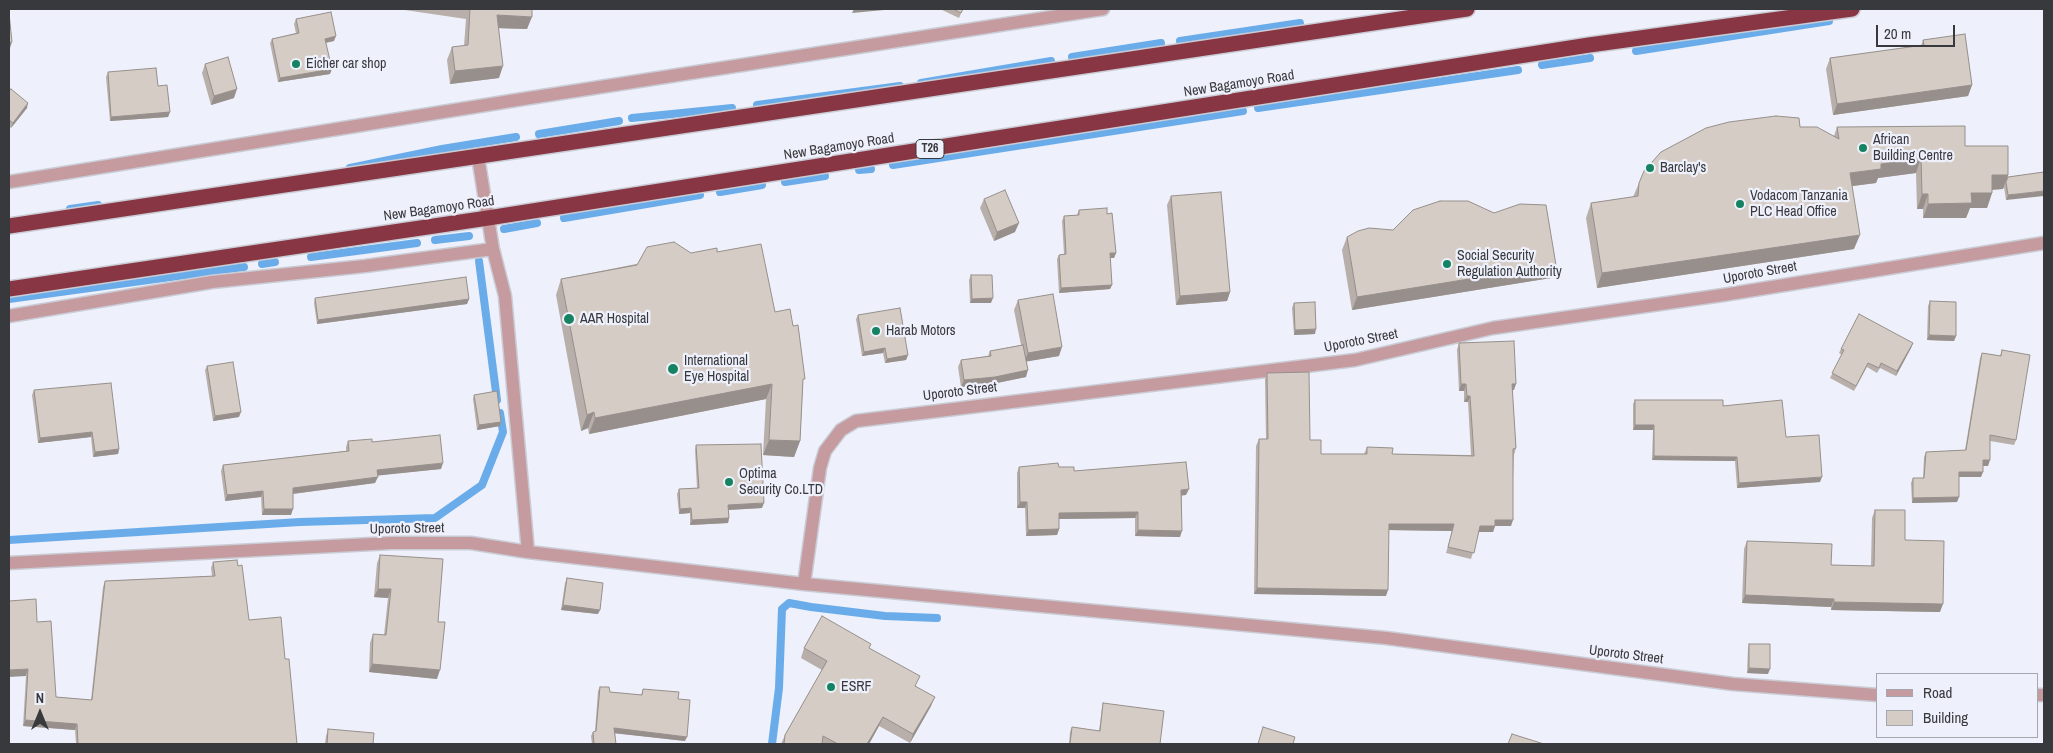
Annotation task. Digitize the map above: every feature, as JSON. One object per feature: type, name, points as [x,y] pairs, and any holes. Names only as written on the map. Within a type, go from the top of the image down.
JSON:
[{"type":"highway","points":[[9,226],[1467,9]]},
{"type":"highway","name":"New Bagamoyo Road","points":[[9,289],[488,218],[1589,45],[1852,9]]},
{"type":"street","points":[[9,182],[523,98],[1103,9]]},
{"type":"street","points":[[478,157],[493,249],[505,296],[528,552]]},
{"type":"street","name":"Uporoto Street","points":[[804,584],[820,468],[825,451],[841,430],[856,422],[1355,360],[1493,328],[1723,295],[2044,243]]},
{"type":"street","points":[[9,316],[212,282],[365,266],[493,249]]},
{"type":"street","name":"Uporoto Street","points":[[9,563],[391,543],[471,542],[528,552],[804,584],[1386,638],[1733,684],[1876,695]]},
{"type":"building","points":[[470,9],[532,9],[532,17],[497,15],[503,66],[455,71],[452,47],[468,45]]},
{"type":"building","points":[[953,9],[963,9],[961,13]]},
{"type":"building","points":[[331,12],[336,36],[325,39],[332,69],[280,78],[272,39],[299,33],[296,19]]},
{"type":"building","points":[[9,13],[12,42],[9,43]]},
{"type":"building","points":[[1965,34],[1972,85],[1837,104],[1830,58],[1924,45],[1923,40]]},
{"type":"building","points":[[228,57],[237,89],[214,96],[205,64]]},
{"type":"building","points":[[156,68],[158,86],[167,85],[170,112],[111,117],[108,72]]},
{"type":"building","points":[[11,89],[28,103],[13,123],[9,120],[9,91]]},
{"type":"building","name":"Vodacom Tanzania PLC Head Office","points":[[1776,116],[1799,118],[1800,127],[1817,127],[1839,139],[1837,127],[1965,126],[1965,146],[2008,146],[2008,175],[1992,175],[1992,193],[1971,193],[1972,203],[1928,204],[1928,194],[1922,194],[1921,158],[1881,164],[1881,169],[1850,173],[1860,235],[1602,273],[1591,203],[1638,196],[1639,183],[1644,171],[1661,152],[1706,128],[1729,122]]},
{"type":"building","points":[[2044,172],[2044,191],[2008,195],[2006,182],[2008,177]]},
{"type":"building","points":[[1005,190],[1019,223],[997,232],[984,199]]},
{"type":"building","points":[[1221,192],[1230,292],[1180,296],[1171,196]]},
{"type":"building","name":"Social Security Regulation Authority","points":[[1440,201],[1468,201],[1494,213],[1520,204],[1546,205],[1556,265],[1357,297],[1347,237],[1369,228],[1393,230],[1413,210]]},
{"type":"building","points":[[1107,208],[1107,214],[1112,213],[1116,253],[1110,253],[1112,285],[1061,288],[1059,255],[1066,254],[1064,216],[1079,215],[1079,210]]},
{"type":"building","name":"International Eye Hospital","points":[[674,242],[691,253],[717,248],[717,252],[761,244],[775,312],[790,309],[793,326],[798,325],[805,379],[803,379],[800,441],[769,440],[772,384],[595,418],[594,412],[587,415],[561,279],[637,265],[647,247]]},
{"type":"building","points":[[971,275],[992,275],[993,298],[972,299]]},
{"type":"building","points":[[466,277],[469,299],[318,320],[315,298]]},
{"type":"building","points":[[1053,294],[1062,347],[1028,353],[1018,300]]},
{"type":"building","points":[[1930,301],[1956,302],[1956,336],[1929,335]]},
{"type":"building","points":[[1315,302],[1316,329],[1295,330],[1294,303]]},
{"type":"building","points":[[900,308],[908,355],[887,359],[885,348],[864,352],[858,315]]},
{"type":"building","points":[[1859,314],[1913,343],[1897,371],[1881,363],[1879,368],[1868,363],[1856,386],[1832,373],[1844,350],[1841,349]]},
{"type":"building","points":[[1514,341],[1516,384],[1512,384],[1516,448],[1513,449],[1513,520],[1495,520],[1495,526],[1480,526],[1474,553],[1448,547],[1454,524],[1389,524],[1388,590],[1257,588],[1259,439],[1268,439],[1267,373],[1309,372],[1310,440],[1321,440],[1321,454],[1367,454],[1367,447],[1393,448],[1392,454],[1474,456],[1470,396],[1467,396],[1466,384],[1461,384],[1459,343]]},
{"type":"building","points":[[1023,345],[1028,370],[995,377],[964,380],[961,360],[991,356],[990,351]]},
{"type":"building","points":[[2002,350],[2030,355],[2016,440],[1990,435],[1990,460],[1983,460],[1983,472],[1959,472],[1959,497],[1913,498],[1913,478],[1924,478],[1926,452],[1966,450],[1982,353],[2001,356]]},
{"type":"building","points":[[233,362],[241,412],[215,416],[207,366]]},
{"type":"building","points":[[111,383],[119,449],[95,452],[92,432],[40,438],[34,390]]},
{"type":"building","points":[[497,391],[501,422],[479,425],[474,395]]},
{"type":"building","points":[[1635,400],[1723,400],[1723,406],[1782,400],[1786,437],[1819,435],[1822,477],[1739,483],[1737,457],[1654,456],[1654,425],[1635,425]]},
{"type":"building","points":[[440,435],[443,463],[377,470],[378,477],[293,488],[293,509],[264,509],[263,491],[227,495],[223,465],[349,451],[348,441],[372,439],[372,442]]},
{"type":"building","name":"Optima Security Co.LTD","points":[[761,444],[764,503],[728,505],[729,518],[692,520],[691,508],[680,509],[679,489],[699,488],[696,445]]},
{"type":"building","points":[[1186,462],[1189,489],[1181,490],[1182,531],[1138,530],[1138,512],[1059,513],[1059,529],[1028,530],[1027,502],[1020,502],[1019,467],[1058,463],[1059,467],[1074,467],[1074,471]]},
{"type":"building","points":[[1875,510],[1905,510],[1905,540],[1944,541],[1943,604],[1834,602],[1834,599],[1745,595],[1747,541],[1832,544],[1831,565],[1874,566]]},
{"type":"building","points":[[380,555],[443,559],[438,622],[445,622],[440,670],[372,664],[373,634],[386,635],[391,589],[378,589]]},
{"type":"building","points":[[237,560],[238,566],[242,565],[249,620],[281,617],[285,659],[289,659],[297,744],[78,744],[77,724],[25,720],[28,669],[9,670],[9,601],[36,599],[37,622],[51,621],[56,697],[92,700],[105,581],[215,576],[213,562]]},
{"type":"building","points":[[567,578],[603,583],[600,610],[563,605]]},
{"type":"building","points":[[822,616],[871,644],[869,648],[920,676],[915,686],[935,697],[913,734],[883,717],[867,744],[838,744],[823,736],[822,744],[784,744],[785,735],[827,661],[804,648]]},
{"type":"building","points":[[1749,644],[1770,644],[1770,669],[1749,668]]},
{"type":"building","points":[[600,687],[609,687],[610,692],[642,695],[643,689],[679,692],[678,699],[690,700],[687,737],[614,728],[616,744],[594,744],[593,732],[596,731]]},
{"type":"building","points":[[1103,703],[1164,711],[1160,744],[1070,744],[1072,727],[1100,731]]},
{"type":"building","points":[[1263,727],[1295,737],[1293,744],[1258,744]]},
{"type":"building","points":[[328,729],[374,733],[373,744],[327,744]]},
{"type":"building","points":[[1512,734],[1544,744],[1508,744]]},
{"type":"waterway","points":[[1636,51],[1829,21]]},
{"type":"waterway","points":[[1180,41],[1300,23]]},
{"type":"waterway","points":[[1072,57],[1161,43]]},
{"type":"waterway","points":[[1542,65],[1590,58]]},
{"type":"waterway","points":[[921,83],[1051,61]]},
{"type":"waterway","points":[[1258,108],[1518,70]]},
{"type":"waterway","points":[[757,105],[900,86]]},
{"type":"waterway","points":[[632,118],[732,108]]},
{"type":"waterway","points":[[893,165],[1243,111]]},
{"type":"waterway","points":[[539,134],[619,121]]},
{"type":"waterway","points":[[350,168],[442,149],[516,137]]},
{"type":"waterway","points":[[859,170],[871,169]]},
{"type":"waterway","points":[[785,182],[825,176]]},
{"type":"waterway","points":[[720,192],[762,185]]},
{"type":"waterway","points":[[564,218],[700,195]]},
{"type":"waterway","points":[[70,209],[98,205]]},
{"type":"waterway","points":[[504,229],[537,223]]},
{"type":"waterway","points":[[435,240],[469,236]]},
{"type":"waterway","points":[[311,257],[417,243]]},
{"type":"waterway","points":[[479,261],[497,400]]},
{"type":"waterway","points":[[262,264],[275,262]]},
{"type":"waterway","points":[[9,299],[244,267]]},
{"type":"waterway","points":[[9,540],[300,522],[435,518],[482,485],[503,432],[500,413]]},
{"type":"waterway","points":[[772,744],[779,688],[782,609],[789,603],[885,616],[937,618]]},
{"type":"place","name":"Eicher car shop","points":[[296,64]]},
{"type":"place","name":"African Building Centre","points":[[1863,148]]},
{"type":"place","name":"Barclay's","points":[[1650,168]]},
{"type":"place","name":"Vodacom Tanzania PLC Head Office","points":[[1740,204]]},
{"type":"place","name":"Social Security Regulation Authority","points":[[1447,264]]},
{"type":"place","name":"AAR Hospital","points":[[569,319]]},
{"type":"place","name":"Harab Motors","points":[[876,331]]},
{"type":"place","name":"International Eye Hospital","points":[[673,369]]},
{"type":"place","name":"Optima Security Co.LTD","points":[[729,482]]},
{"type":"place","name":"ESRF","points":[[831,687]]}]
